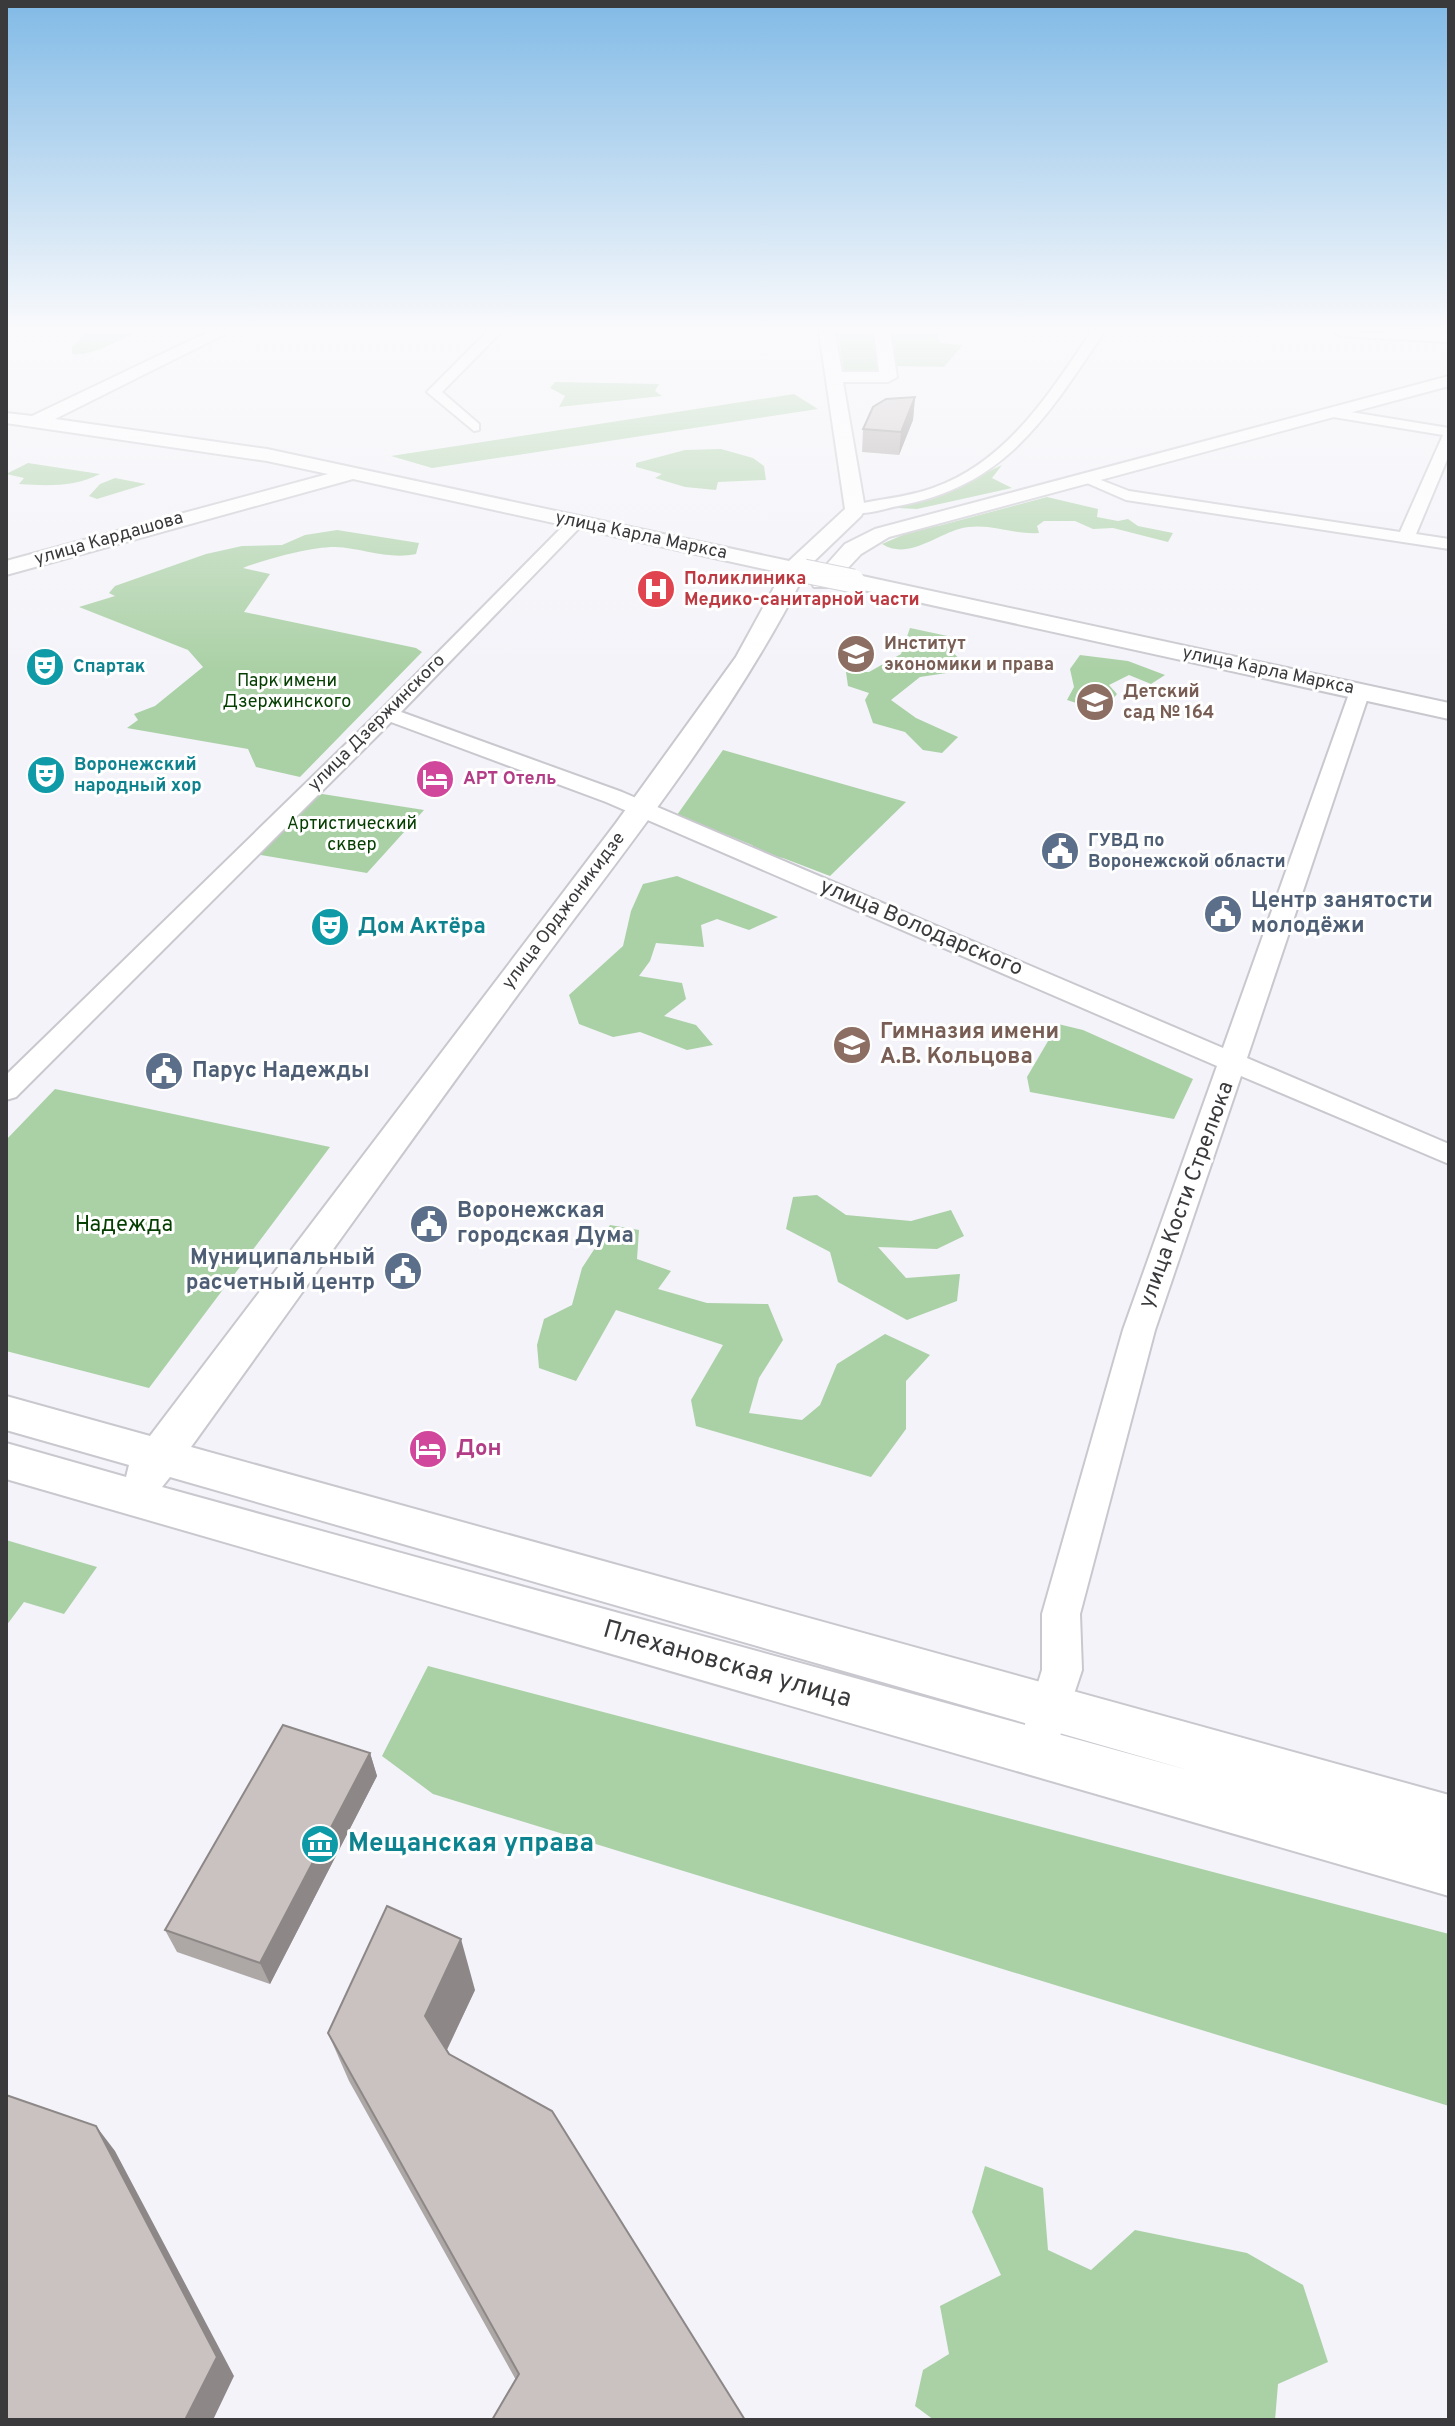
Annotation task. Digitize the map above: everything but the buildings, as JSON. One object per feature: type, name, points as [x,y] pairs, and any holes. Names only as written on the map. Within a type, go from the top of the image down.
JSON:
[{"type":"street","name":"улица Карла Маркса","points":[[198,445],[355,473],[1449,711]]},
{"type":"street","points":[[844,445],[855,509],[940,491],[995,464],[1013,445]]},
{"type":"street","points":[[747,658],[790,623],[836,564],[882,533],[1215,445]]},
{"type":"street","points":[[1406,538],[1445,445]]},
{"type":"street","name":"улица Кардашова","points":[[213,510],[264,491],[283,476],[281,467],[267,455]]},
{"type":"street","name":"улица Кардашова","points":[[6,568],[355,473]]},
{"type":"street","points":[[1088,480],[1126,495],[1449,544]]},
{"type":"street","name":"улица Орджоникидзе","points":[[134,1497],[158,1456],[639,809],[747,658],[792,578],[855,509]]},
{"type":"street","name":"улица Дзержинского","points":[[6,1091],[388,714],[575,523]]},
{"type":"street","name":"улица Кости Стрелюка","points":[[1043,1730],[1062,1670],[1061,1614],[1139,1330],[1235,1060],[1258,980],[1360,691]]},
{"type":"street","name":"улица Володарского","points":[[388,714],[639,809],[1235,1060],[1449,1155]]},
{"type":"street","name":"Плехановская улица","points":[[6,1413],[158,1456],[1043,1730],[1449,1869]]},
{"type":"street","name":"Плехановская улица","points":[[6,1461],[134,1497],[1043,1730],[1449,1820]]},
{"type":"green space","points":[[461,445],[581,445],[432,468],[391,456]]},
{"type":"green space","points":[[721,449],[753,458],[764,466],[766,480],[718,482],[716,490],[685,487],[655,478],[662,474],[636,467],[636,463],[685,450]]},
{"type":"green space","points":[[28,463],[100,474],[80,481],[51,485],[19,484],[24,478],[6,474]]},
{"type":"green space","points":[[1002,465],[992,478],[1012,488],[917,509],[878,507],[946,492]]},
{"type":"green space","points":[[115,478],[146,484],[97,499],[89,496],[100,484]]},
{"type":"green space","points":[[1047,497],[1098,509],[1097,517],[1118,521],[1128,519],[1138,526],[1173,533],[1168,542],[1113,528],[1093,529],[1075,521],[1044,521],[1037,526],[1039,533],[969,527],[911,548],[892,548],[882,544],[921,527],[938,526]]},
{"type":"green space","name":"Парк имени Дзержинского","points":[[337,530],[419,543],[416,554],[386,555],[335,547],[288,554],[243,568],[270,574],[244,612],[416,648],[422,652],[300,777],[256,767],[248,749],[127,728],[138,720],[134,714],[155,706],[203,667],[188,650],[79,607],[115,596],[109,593],[115,586],[206,554],[242,546],[282,545],[305,535]]},
{"type":"green space","points":[[910,628],[957,638],[950,649],[961,661],[953,672],[920,677],[891,700],[916,718],[958,737],[942,753],[923,750],[905,732],[873,723],[865,700],[869,693],[848,686],[846,672],[869,672],[901,654]]},
{"type":"green space","points":[[1080,655],[1128,661],[1165,675],[1151,684],[1129,675],[1109,685],[1117,694],[1107,706],[1095,709],[1067,700],[1074,687],[1070,669]]},
{"type":"green space","points":[[723,750],[906,802],[830,876],[783,858],[763,855],[752,845],[722,833],[705,832],[677,815]]},
{"type":"green space","name":"Артистический сквер","points":[[316,793],[424,810],[367,873],[255,854]]},
{"type":"green space","points":[[677,876],[778,917],[749,930],[717,919],[701,925],[704,947],[656,943],[650,961],[639,976],[682,983],[686,999],[664,1016],[696,1025],[713,1045],[687,1050],[640,1032],[613,1037],[579,1024],[569,995],[623,946],[631,911],[643,884]]},
{"type":"green space","points":[[1058,1024],[1083,1030],[1193,1079],[1174,1119],[1030,1092],[1027,1077]]},
{"type":"green space","name":"Надежда","points":[[55,1089],[330,1147],[149,1388],[6,1351],[6,1140]]},
{"type":"green space","points":[[817,1195],[846,1215],[911,1221],[951,1210],[964,1236],[937,1249],[878,1247],[906,1278],[960,1274],[957,1301],[907,1320],[838,1282],[830,1252],[786,1229],[793,1197]]},
{"type":"green space","points":[[610,1225],[639,1230],[637,1259],[671,1271],[658,1289],[707,1303],[768,1304],[783,1340],[759,1378],[749,1413],[802,1420],[820,1405],[837,1364],[885,1334],[930,1355],[906,1381],[906,1429],[871,1477],[696,1426],[691,1400],[723,1345],[616,1310],[576,1381],[539,1368],[537,1345],[544,1319],[572,1305],[582,1268]]},
{"type":"green space","points":[[6,1540],[97,1567],[64,1614],[24,1602],[6,1626]]},
{"type":"green space","points":[[428,1666],[1449,1934],[1449,2106],[433,1794],[382,1756]]},
{"type":"green space","points":[[985,2166],[1043,2188],[1048,2250],[1091,2270],[1135,2230],[1247,2253],[1303,2285],[1328,2362],[1278,2384],[1275,2420],[934,2420],[915,2406],[923,2370],[949,2354],[940,2306],[1001,2275],[972,2212]]},
{"type":"place","name":"Поликлиника Медико-санитарной части","points":[[656,589]]},
{"type":"place","name":"Институт экономики и права","points":[[856,654]]},
{"type":"place","name":"Спартак","points":[[45,667]]},
{"type":"place","name":"Детский сад № 164","points":[[1095,702]]},
{"type":"place","name":"Воронежский народный хор","points":[[46,775]]},
{"type":"place","name":"АРТ Отель","points":[[435,779]]},
{"type":"place","name":"ГУВД по Воронежской области","points":[[1060,851]]},
{"type":"place","name":"Центр занятости молодёжи","points":[[1223,914]]},
{"type":"place","name":"Дом Актёра","points":[[330,927]]},
{"type":"place","name":"Гимназия имени А.В. Кольцова","points":[[852,1045]]},
{"type":"place","name":"Парус Надежды","points":[[164,1071]]},
{"type":"place","name":"Воронежская городская Дума","points":[[429,1224]]},
{"type":"place","name":"Муниципальный расчетный центр","points":[[403,1271]]},
{"type":"place","name":"Дон","points":[[428,1449]]},
{"type":"place","name":"Мещанская управа","points":[[320,1844]]}]
